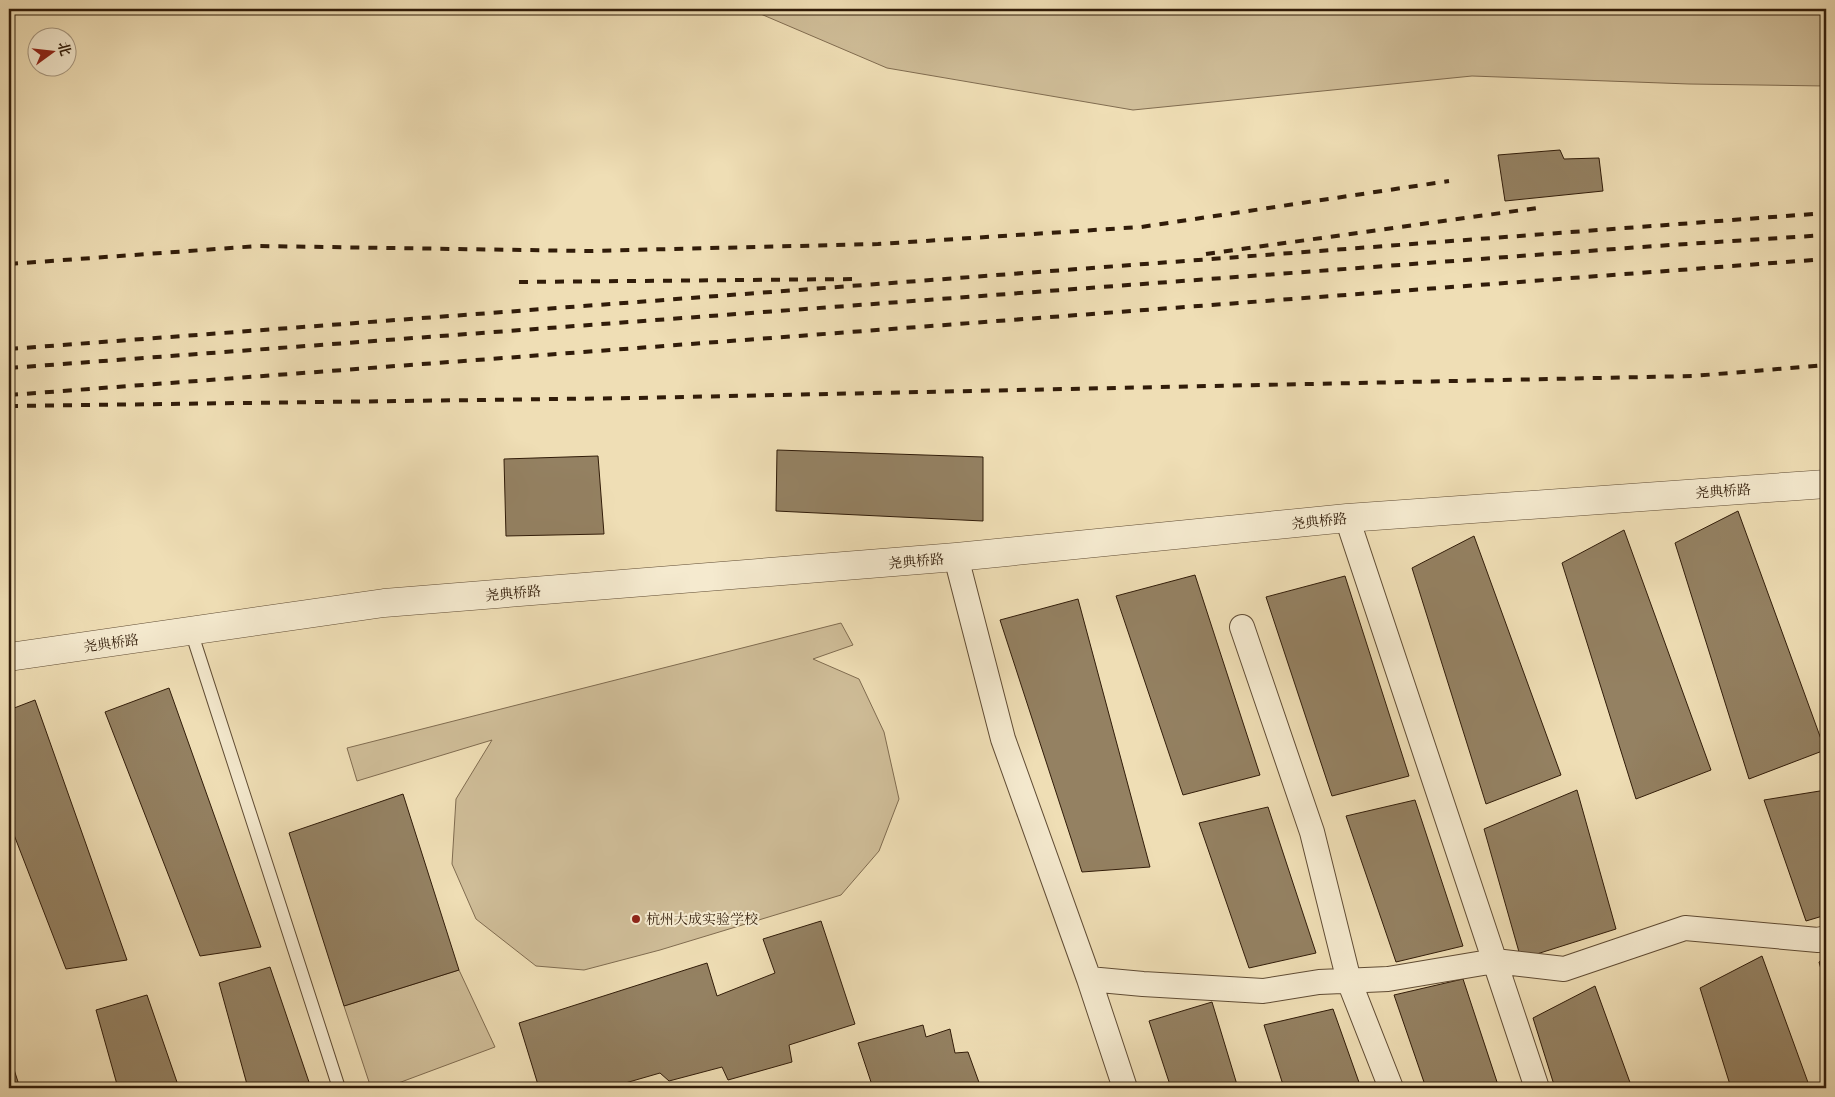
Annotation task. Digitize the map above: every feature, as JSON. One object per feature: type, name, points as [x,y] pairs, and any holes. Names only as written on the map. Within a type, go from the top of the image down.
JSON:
[{"type":"street","name":"尧典桥路","points":[[9,657],[384,603],[956,557],[1347,518],[1826,484]]},
{"type":"street","points":[[1347,518],[1537,1088]]},
{"type":"street","points":[[956,557],[1003,739],[1089,979],[1125,1088]]},
{"type":"street","points":[[1242,627],[1312,832],[1350,981],[1390,1088]]},
{"type":"street","points":[[1089,979],[1263,991],[1319,982],[1388,979],[1495,961],[1564,969],[1685,928],[1818,940],[1826,938]]},
{"type":"lane","points":[[191,631],[338,1088]]},
{"type":"shaded area","points":[[749,9],[1826,9],[1826,86],[1689,84],[1472,76],[1133,110],[887,68]]},
{"type":"shaded area","points":[[841,623],[853,645],[813,659],[859,679],[884,732],[899,799],[879,851],[841,895],[660,950],[584,970],[536,966],[476,919],[452,864],[456,799],[492,740],[357,781],[347,748]]},
{"type":"shaded area","points":[[459,970],[495,1047],[385,1088],[371,1088],[344,1006]]},
{"type":"building","points":[[1560,150],[1564,159],[1599,158],[1603,191],[1505,201],[1498,155]]},
{"type":"building","points":[[777,450],[983,457],[983,521],[776,511]]},
{"type":"building","points":[[598,456],[604,534],[506,536],[504,459]]},
{"type":"building","points":[[1738,511],[1825,750],[1749,779],[1675,543]]},
{"type":"building","points":[[1624,530],[1711,770],[1636,799],[1562,563]]},
{"type":"building","points":[[1474,536],[1561,775],[1486,804],[1412,568]]},
{"type":"building","points":[[1195,575],[1260,775],[1183,795],[1116,596]]},
{"type":"building","points":[[1345,576],[1409,776],[1332,796],[1266,597]]},
{"type":"building","points":[[1078,599],[1150,867],[1082,872],[1000,620]]},
{"type":"building","points":[[169,688],[261,947],[200,956],[105,712]]},
{"type":"building","points":[[35,700],[127,960],[66,969],[9,822],[9,710]]},
{"type":"building","points":[[1577,790],[1616,929],[1521,959],[1484,829]]},
{"type":"building","points":[[1826,790],[1826,915],[1806,921],[1764,800]]},
{"type":"building","points":[[403,794],[459,970],[344,1006],[289,833]]},
{"type":"building","points":[[1415,800],[1463,946],[1396,962],[1346,816]]},
{"type":"building","points":[[1268,807],[1316,953],[1249,968],[1199,823]]},
{"type":"building","points":[[821,921],[855,1024],[789,1045],[792,1062],[728,1080],[722,1067],[669,1081],[660,1073],[608,1088],[539,1088],[519,1023],[707,963],[717,996],[775,973],[763,939]]},
{"type":"building","points":[[1762,956],[1810,1088],[1731,1088],[1700,988]]},
{"type":"building","points":[[1826,958],[1826,987],[1819,962]]},
{"type":"building","points":[[270,967],[311,1088],[248,1088],[219,983]]},
{"type":"building","points":[[1463,979],[1499,1088],[1426,1088],[1394,995]]},
{"type":"building","points":[[1595,986],[1632,1088],[1555,1088],[1533,1018]]},
{"type":"building","points":[[147,995],[179,1088],[118,1088],[96,1010]]},
{"type":"building","points":[[1212,1002],[1238,1088],[1171,1088],[1149,1021]]},
{"type":"building","points":[[1333,1009],[1361,1088],[1284,1088],[1264,1025]]},
{"type":"building","points":[[923,1025],[926,1037],[950,1029],[955,1053],[968,1052],[981,1088],[873,1088],[858,1043]]},
{"type":"building","points":[[9,1054],[20,1088],[9,1088]]},
{"type":"railway","points":[[9,264],[258,246],[589,251],[878,244],[1141,227],[1449,181]]},
{"type":"railway","points":[[1206,254],[1537,208]]},
{"type":"railway","points":[[9,349],[1826,213]]},
{"type":"railway","points":[[9,368],[1655,246],[1826,235]]},
{"type":"railway","points":[[9,395],[1826,259]]},
{"type":"railway","points":[[519,282],[858,279]]},
{"type":"railway","points":[[9,406],[634,398],[1693,376],[1826,365]]},
{"type":"place","name":"杭州大成实验学校","points":[[636,919]]}]
